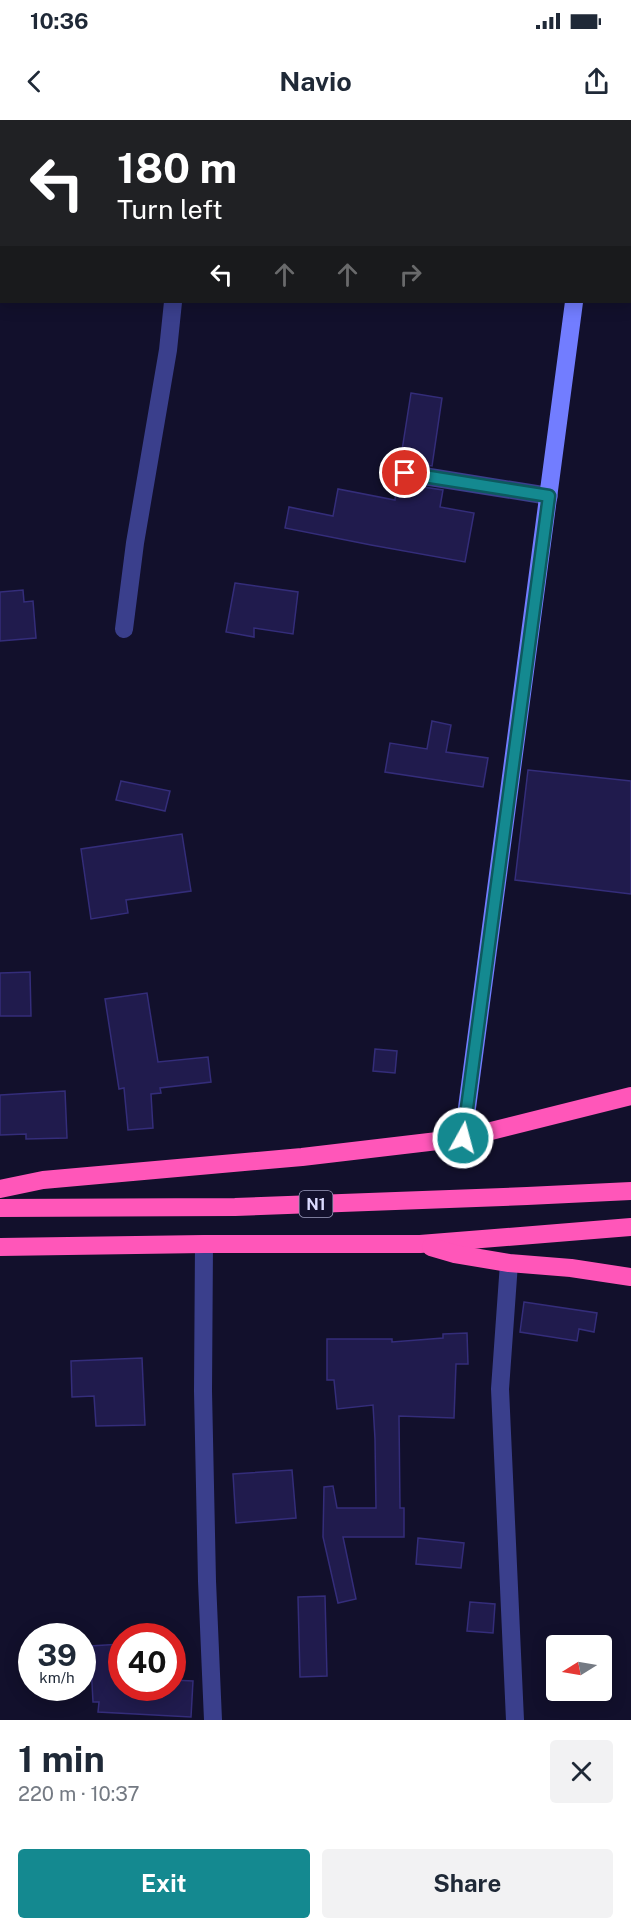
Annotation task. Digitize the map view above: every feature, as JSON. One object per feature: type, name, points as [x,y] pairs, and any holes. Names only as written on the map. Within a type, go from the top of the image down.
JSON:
[{"type":"highway","points":[[0,1189],[43,1180],[302,1157],[463,1138],[631,1096]]},
{"type":"highway","name":"N1","points":[[0,1208],[247,1207],[631,1191]]},
{"type":"highway","name":"N1","points":[[0,1247],[420,1244],[631,1227]]},
{"type":"highway","points":[[420,1244],[455,1254],[509,1263],[571,1268],[631,1277]]},
{"type":"street","points":[[124,629],[135,543],[174,303]]},
{"type":"street","points":[[463,1138],[574,303]]},
{"type":"street","points":[[405,473],[549,496]]},
{"type":"street","points":[[204,1244],[202,1391],[213,1720]]},
{"type":"street","points":[[509,1263],[500,1389],[514,1720]]},
{"type":"building","points":[[411,393],[442,398],[432,466],[400,463]]},
{"type":"building","points":[[397,481],[443,490],[440,507],[474,513],[465,562],[285,528],[289,507],[333,516],[338,489],[395,500]]},
{"type":"building","points":[[235,583],[298,592],[293,634],[254,628],[254,637],[226,632]]},
{"type":"building","points":[[23,590],[24,602],[33,601],[36,638],[0,641],[0,592]]},
{"type":"building","points":[[432,721],[451,725],[446,752],[488,758],[483,787],[385,772],[390,743],[427,749]]},
{"type":"building","points":[[528,770],[631,781],[631,894],[515,880]]},
{"type":"building","points":[[121,781],[170,791],[165,811],[116,800]]},
{"type":"building","points":[[182,834],[191,891],[126,900],[128,913],[91,919],[81,849]]},
{"type":"building","points":[[30,972],[31,1016],[0,1016],[0,973]]},
{"type":"building","points":[[147,993],[158,1062],[208,1057],[211,1082],[160,1088],[161,1093],[151,1094],[153,1128],[128,1130],[124,1088],[119,1089],[105,999]]},
{"type":"building","points":[[375,1049],[397,1051],[395,1073],[373,1071]]},
{"type":"building","points":[[65,1091],[67,1138],[26,1139],[26,1134],[0,1135],[0,1095]]},
{"type":"building","points":[[524,1302],[597,1313],[594,1332],[579,1329],[577,1341],[520,1332]]},
{"type":"building","points":[[467,1333],[468,1364],[456,1364],[454,1418],[399,1416],[400,1508],[404,1508],[404,1537],[343,1537],[356,1599],[338,1603],[323,1537],[324,1487],[333,1486],[337,1508],[376,1508],[375,1439],[373,1405],[337,1409],[334,1380],[327,1380],[327,1339],[392,1339],[392,1342],[443,1338],[443,1334]]},
{"type":"building","points":[[142,1358],[145,1425],[96,1426],[94,1396],[72,1397],[71,1361]]},
{"type":"building","points":[[292,1470],[296,1518],[236,1523],[233,1474]]},
{"type":"building","points":[[418,1538],[464,1543],[461,1568],[416,1564]]},
{"type":"building","points":[[325,1596],[327,1676],[300,1677],[298,1597]]},
{"type":"building","points":[[470,1602],[495,1604],[493,1633],[467,1631]]},
{"type":"building","points":[[108,1645],[108,1701],[186,1701],[186,1681],[193,1681],[191,1717],[98,1712],[99,1702],[93,1701],[96,1701],[96,1646]]},
{"type":"route","points":[[405,473],[549,496],[463,1138]]}]
